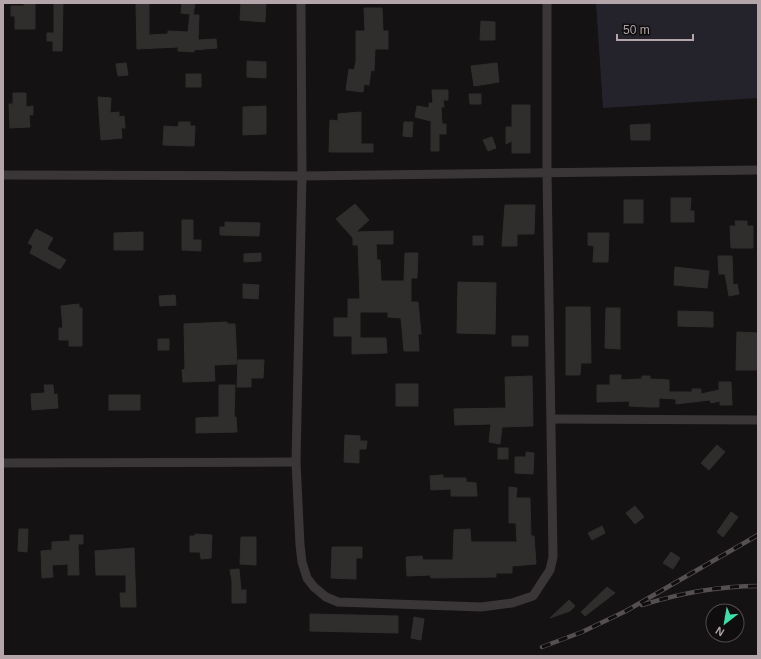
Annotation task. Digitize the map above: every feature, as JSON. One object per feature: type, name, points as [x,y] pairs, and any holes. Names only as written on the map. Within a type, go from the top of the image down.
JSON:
[{"type":"street","points":[[302,3],[302,176],[296,462],[302,562],[308,578],[314,587],[326,597],[338,602],[481,607],[512,603],[533,596],[550,570],[552,557],[552,419],[547,172],[548,3]]},
{"type":"street","points":[[3,175],[302,176],[758,170]]},
{"type":"street","points":[[552,419],[758,420]]},
{"type":"street","points":[[3,463],[296,462]]},
{"type":"shaded area","points":[[596,3],[758,3],[758,98],[603,108]]},
{"type":"building","points":[[24,3],[35,3],[35,29],[15,29],[15,16],[11,16],[11,6],[24,6]]},
{"type":"building","points":[[54,3],[63,3],[62,51],[53,51],[53,41],[47,41],[47,33],[54,33]]},
{"type":"building","points":[[136,3],[149,3],[149,35],[168,34],[168,31],[188,32],[190,14],[181,13],[182,3],[195,3],[193,15],[199,15],[198,40],[216,39],[217,48],[194,50],[194,52],[178,51],[178,47],[137,49]]},
{"type":"building","points":[[241,3],[266,3],[265,22],[240,20]]},
{"type":"building","points":[[364,8],[382,8],[383,31],[388,31],[388,49],[375,49],[374,71],[371,70],[369,85],[364,84],[363,92],[346,90],[349,69],[354,70],[356,62],[356,31],[365,31]]},
{"type":"building","points":[[481,21],[495,22],[495,40],[480,40]]},
{"type":"building","points":[[247,61],[266,62],[266,78],[247,77]]},
{"type":"building","points":[[126,63],[128,75],[118,76],[116,64]]},
{"type":"building","points":[[497,63],[499,82],[474,86],[471,66]]},
{"type":"building","points":[[186,74],[201,74],[201,87],[186,87]]},
{"type":"building","points":[[432,90],[448,90],[448,100],[443,100],[444,107],[441,107],[442,124],[446,124],[446,134],[439,134],[439,151],[431,151],[431,121],[415,117],[417,106],[429,108],[429,103],[433,103]]},
{"type":"building","points":[[13,93],[26,93],[26,107],[33,106],[33,115],[29,115],[30,127],[10,128],[9,104],[13,104]]},
{"type":"building","points":[[469,94],[481,94],[481,104],[470,104]]},
{"type":"building","points":[[98,97],[111,98],[110,113],[119,112],[119,117],[124,116],[125,128],[121,128],[122,138],[101,140]]},
{"type":"building","points":[[512,105],[530,105],[530,153],[512,153],[512,141],[506,144],[506,127],[512,127]]},
{"type":"building","points":[[266,106],[266,134],[243,135],[243,107]]},
{"type":"building","points":[[361,112],[361,144],[373,144],[373,152],[329,152],[330,120],[338,121],[338,114]]},
{"type":"building","points":[[179,122],[190,122],[190,126],[195,126],[194,146],[163,145],[164,126],[178,127]]},
{"type":"building","points":[[404,122],[413,122],[412,137],[403,136]]},
{"type":"building","points":[[650,124],[650,140],[631,140],[630,125]]},
{"type":"building","points":[[492,137],[496,148],[488,151],[483,140]]},
{"type":"building","points":[[671,198],[691,198],[690,211],[694,211],[694,222],[671,222]]},
{"type":"building","points":[[624,200],[643,200],[643,223],[624,223]]},
{"type":"building","points":[[355,204],[369,220],[356,232],[393,231],[393,244],[376,244],[377,260],[380,260],[381,281],[404,281],[405,253],[418,253],[417,278],[411,278],[411,302],[418,302],[421,334],[418,334],[419,351],[404,351],[401,318],[388,317],[388,312],[360,312],[360,338],[386,338],[387,353],[352,354],[352,336],[334,336],[334,318],[348,318],[348,299],[360,299],[358,245],[353,245],[353,238],[336,219]]},
{"type":"building","points":[[505,205],[535,205],[534,234],[517,234],[517,246],[502,246]]},
{"type":"building","points":[[182,220],[193,220],[193,240],[201,240],[201,251],[182,250]]},
{"type":"building","points":[[735,221],[747,221],[747,226],[753,226],[753,248],[731,248],[730,226],[736,226]]},
{"type":"building","points":[[225,222],[260,223],[259,236],[220,235],[220,227],[225,227]]},
{"type":"building","points":[[36,229],[53,238],[47,249],[66,260],[61,268],[59,269],[30,253],[33,246],[28,243]]},
{"type":"building","points":[[143,232],[143,250],[114,250],[114,233]]},
{"type":"building","points":[[588,233],[609,233],[608,262],[593,262],[594,246],[588,245]]},
{"type":"building","points":[[473,236],[483,236],[483,245],[473,245]]},
{"type":"building","points":[[261,253],[261,261],[244,262],[244,254]]},
{"type":"building","points":[[718,256],[732,256],[733,285],[737,284],[739,294],[729,296],[725,274],[719,274]]},
{"type":"building","points":[[675,267],[709,271],[707,288],[674,285]]},
{"type":"building","points":[[458,282],[496,283],[495,334],[457,333]]},
{"type":"building","points":[[243,284],[259,285],[258,299],[243,298]]},
{"type":"building","points":[[175,295],[176,305],[160,306],[159,296]]},
{"type":"building","points":[[79,304],[79,308],[82,308],[82,346],[69,346],[69,340],[59,340],[59,328],[63,328],[61,306]]},
{"type":"building","points":[[566,307],[590,307],[591,363],[581,363],[580,375],[566,375]]},
{"type":"building","points":[[606,308],[620,308],[620,349],[605,348]]},
{"type":"building","points":[[678,311],[713,312],[713,327],[678,326]]},
{"type":"building","points":[[227,322],[227,324],[235,324],[237,364],[214,365],[215,381],[183,382],[182,370],[185,369],[184,324]]},
{"type":"building","points":[[737,332],[758,333],[758,370],[736,370]]},
{"type":"building","points":[[512,336],[528,336],[528,346],[512,346]]},
{"type":"building","points":[[158,339],[169,339],[169,350],[158,350]]},
{"type":"building","points":[[238,360],[264,360],[263,378],[251,378],[251,387],[237,387]]},
{"type":"building","points":[[610,375],[621,375],[621,380],[642,379],[642,376],[650,376],[650,379],[669,380],[669,392],[692,392],[692,389],[701,389],[701,394],[719,390],[719,382],[731,382],[732,405],[720,405],[720,401],[711,403],[710,400],[676,404],[676,399],[659,398],[659,407],[629,406],[630,401],[597,402],[597,385],[610,385]]},
{"type":"building","points":[[532,376],[533,426],[502,427],[500,444],[489,442],[491,424],[455,425],[454,409],[506,408],[505,377]]},
{"type":"building","points":[[396,384],[418,384],[418,406],[396,406]]},
{"type":"building","points":[[44,385],[53,385],[54,395],[57,394],[58,408],[32,410],[31,394],[45,393]]},
{"type":"building","points":[[219,385],[235,385],[234,417],[236,417],[237,432],[196,433],[196,418],[219,417]]},
{"type":"building","points":[[109,395],[140,395],[140,410],[109,410]]},
{"type":"building","points":[[345,435],[360,436],[360,441],[367,441],[366,449],[359,449],[359,463],[344,462]]},
{"type":"building","points":[[717,445],[725,452],[709,470],[701,463]]},
{"type":"building","points":[[498,448],[508,448],[508,459],[498,459]]},
{"type":"building","points":[[526,452],[534,453],[533,474],[515,473],[515,457],[526,457]]},
{"type":"building","points":[[443,475],[443,478],[466,478],[466,482],[476,483],[477,496],[451,496],[451,489],[431,490],[430,476]]},
{"type":"building","points":[[509,487],[517,488],[516,498],[530,498],[531,536],[534,536],[536,564],[512,566],[512,573],[496,573],[496,577],[431,578],[430,575],[407,576],[406,557],[422,556],[423,560],[453,560],[454,530],[470,529],[471,542],[517,542],[516,523],[509,523]]},
{"type":"building","points":[[635,506],[644,517],[635,524],[626,513]]},
{"type":"building","points":[[731,512],[738,517],[723,537],[717,532]]},
{"type":"building","points":[[602,526],[605,533],[592,540],[588,533]]},
{"type":"building","points":[[19,529],[28,529],[27,552],[18,551]]},
{"type":"building","points":[[195,534],[212,535],[211,558],[201,559],[200,552],[190,552],[190,536],[195,536]]},
{"type":"building","points":[[70,535],[83,535],[83,544],[78,544],[79,575],[68,575],[68,564],[52,565],[53,577],[42,578],[41,551],[52,550],[52,542],[70,541]]},
{"type":"building","points":[[241,537],[256,537],[256,565],[240,564]]},
{"type":"building","points":[[332,547],[362,547],[362,558],[356,558],[356,579],[331,578]]},
{"type":"building","points":[[134,548],[136,607],[121,607],[120,593],[126,593],[126,575],[96,575],[95,551]]},
{"type":"building","points":[[671,552],[680,558],[673,569],[663,563]]},
{"type":"building","points":[[239,569],[241,590],[246,590],[246,603],[232,603],[232,581],[230,570]]},
{"type":"building","points":[[607,587],[615,593],[585,616],[581,612]]},
{"type":"building","points":[[569,600],[575,606],[570,611],[550,618]]},
{"type":"building","points":[[310,614],[398,616],[398,633],[310,631]]},
{"type":"building","points":[[414,617],[424,619],[421,640],[411,638]]},
{"type":"railway","points":[[542,647],[582,632],[626,611],[758,535]]},
{"type":"railway","points":[[642,605],[700,591],[728,587],[758,586]]}]
